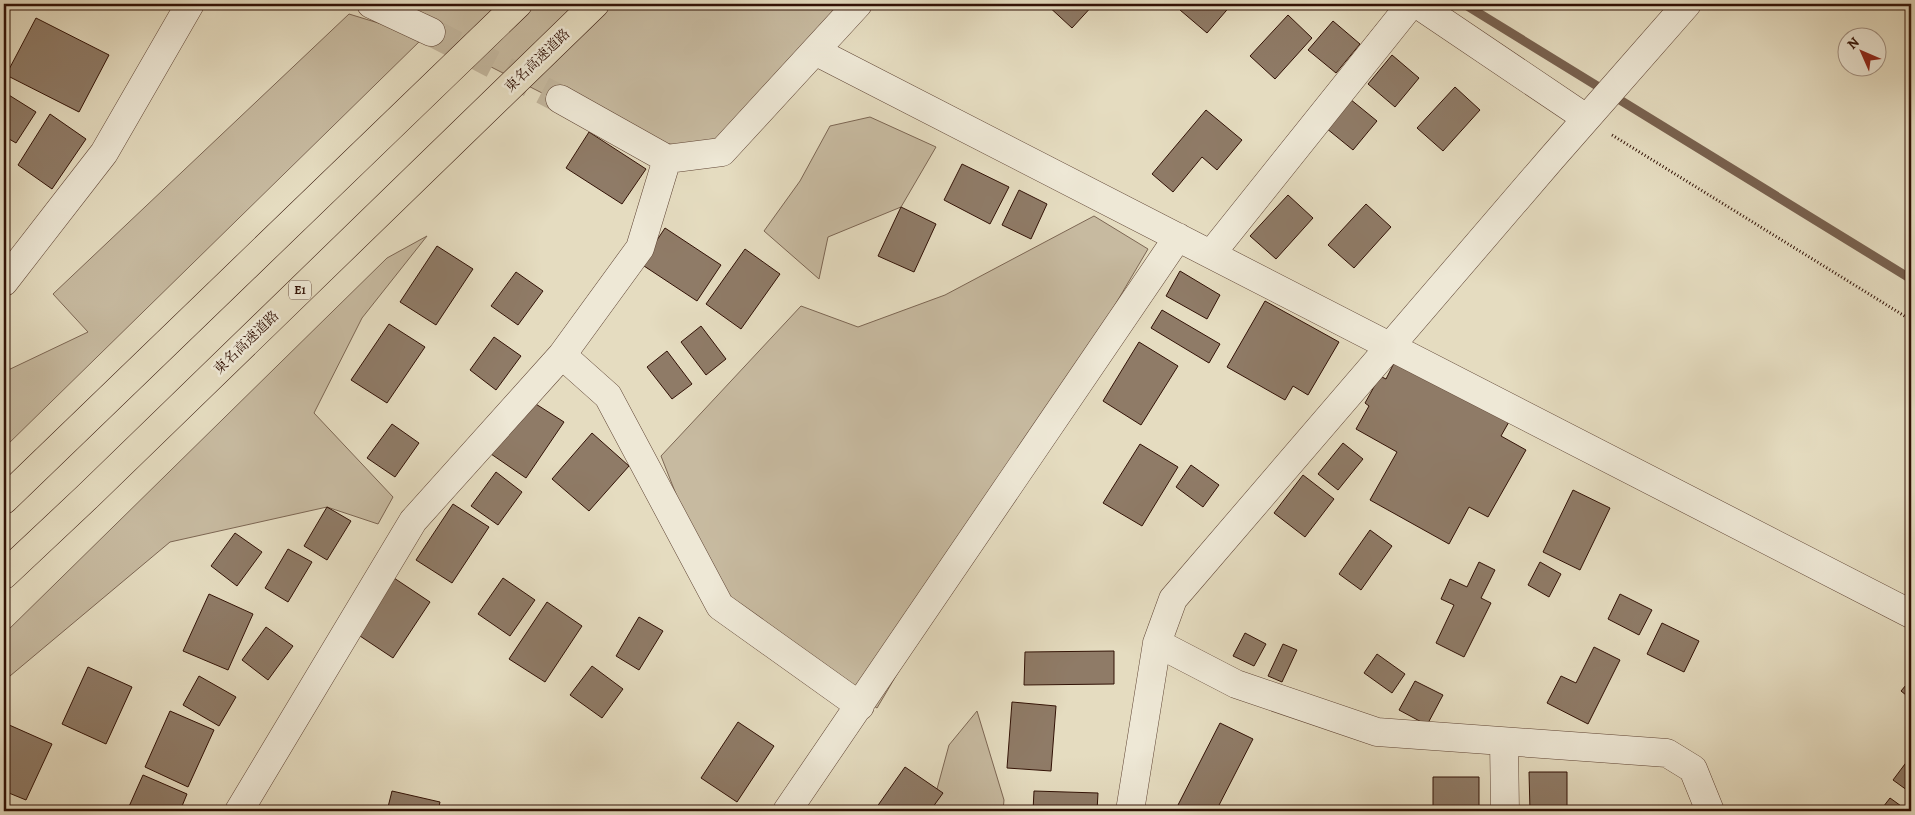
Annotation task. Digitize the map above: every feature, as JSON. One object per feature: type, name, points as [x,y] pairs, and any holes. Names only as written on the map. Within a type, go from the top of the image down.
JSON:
[{"type":"highway","points":[[4,500],[518,4]]},
{"type":"highway","name":"東名高速道路","points":[[4,574],[116,469],[595,4]]},
{"type":"street","points":[[4,282],[104,153],[190,4]]},
{"type":"street","points":[[371,4],[431,32]]},
{"type":"street","points":[[560,99],[667,159],[722,152],[858,4]]},
{"type":"street","points":[[1211,254],[1411,4]]},
{"type":"street","points":[[1417,4],[1590,114]]},
{"type":"street","points":[[1132,810],[1157,643],[1173,599],[1687,4]]},
{"type":"street","points":[[815,50],[1389,348],[1511,407],[1911,614]]},
{"type":"street","points":[[239,811],[413,521],[562,355],[640,248],[667,159]]},
{"type":"street","points":[[787,811],[1178,237]]},
{"type":"street","points":[[562,355],[608,396],[720,606],[860,706]]},
{"type":"street","points":[[1157,643],[1236,684],[1377,732],[1667,754],[1693,769],[1710,811]]},
{"type":"street","points":[[1504,742],[1505,811]]},
{"type":"path","points":[[1590,114],[1911,320]]},
{"type":"shaded area","points":[[368,4],[858,4],[722,152],[630,138]]},
{"type":"shaded area","points":[[349,14],[424,37],[4,448],[4,372],[88,332],[53,294]]},
{"type":"shaded area","points":[[870,117],[936,147],[901,207],[828,237],[819,279],[764,231],[800,181],[830,126]]},
{"type":"shaded area","points":[[1094,216],[1148,249],[877,708],[720,606],[661,456],[801,306],[858,327],[945,295]]},
{"type":"shaded area","points":[[427,236],[362,318],[314,413],[393,497],[378,524],[327,507],[170,542],[4,681],[4,634],[387,258]]},
{"type":"shaded area","points":[[977,711],[1004,800],[1003,811],[931,811],[949,745]]},
{"type":"building","points":[[1046,4],[1094,4],[1072,28]]},
{"type":"building","points":[[1186,4],[1232,4],[1207,33],[1180,10]]},
{"type":"building","points":[[1288,15],[1312,38],[1275,79],[1250,56]]},
{"type":"building","points":[[36,18],[109,55],[79,112],[6,75]]},
{"type":"building","points":[[1333,21],[1360,44],[1336,73],[1308,50]]},
{"type":"building","points":[[1392,55],[1419,78],[1395,107],[1368,84]]},
{"type":"building","points":[[1455,87],[1480,110],[1443,151],[1417,128]]},
{"type":"building","points":[[4,92],[36,112],[16,143],[4,136]]},
{"type":"building","points":[[1350,99],[1377,121],[1353,150],[1326,128]]},
{"type":"building","points":[[1206,110],[1242,140],[1217,170],[1202,157],[1173,192],[1152,174]]},
{"type":"building","points":[[50,114],[86,139],[52,189],[18,165]]},
{"type":"building","points":[[589,132],[646,169],[622,204],[566,168]]},
{"type":"building","points":[[962,164],[1009,187],[990,224],[944,200]]},
{"type":"building","points":[[1019,190],[1047,204],[1031,239],[1002,225]]},
{"type":"building","points":[[1288,195],[1313,218],[1276,259],[1250,236]]},
{"type":"building","points":[[1366,204],[1391,227],[1354,268],[1328,245]]},
{"type":"building","points":[[901,207],[936,224],[914,272],[878,256]]},
{"type":"building","points":[[665,228],[721,265],[697,301],[641,264]]},
{"type":"building","points":[[437,246],[473,269],[436,325],[400,302]]},
{"type":"building","points":[[745,249],[780,274],[741,329],[706,304]]},
{"type":"building","points":[[1180,271],[1220,295],[1207,319],[1166,296]]},
{"type":"building","points":[[516,272],[543,291],[518,325],[491,306]]},
{"type":"building","points":[[1265,301],[1339,342],[1308,395],[1293,386],[1285,400],[1227,367]]},
{"type":"building","points":[[1162,310],[1220,344],[1209,363],[1151,328]]},
{"type":"building","points":[[389,324],[425,347],[387,403],[351,380]]},
{"type":"building","points":[[701,326],[726,359],[706,375],[681,342]]},
{"type":"building","points":[[494,337],[521,356],[496,390],[470,370]]},
{"type":"building","points":[[1139,342],[1178,366],[1141,425],[1103,401]]},
{"type":"building","points":[[667,351],[692,384],[672,399],[647,367]]},
{"type":"building","points":[[1397,357],[1510,420],[1501,436],[1526,450],[1488,517],[1469,507],[1449,544],[1370,500],[1397,452],[1356,429],[1369,406],[1365,403],[1380,376],[1386,379]]},
{"type":"building","points":[[528,399],[564,422],[526,478],[491,454]]},
{"type":"building","points":[[392,424],[419,443],[395,477],[367,458]]},
{"type":"building","points":[[592,433],[629,466],[589,511],[552,479]]},
{"type":"building","points":[[1343,443],[1363,459],[1338,490],[1318,474]]},
{"type":"building","points":[[1140,444],[1178,467],[1142,526],[1103,503]]},
{"type":"building","points":[[1191,465],[1219,485],[1203,507],[1176,487]]},
{"type":"building","points":[[496,472],[522,492],[498,525],[471,506]]},
{"type":"building","points":[[1303,475],[1334,499],[1305,537],[1274,513]]},
{"type":"building","points":[[1573,490],[1610,508],[1580,570],[1543,552]]},
{"type":"building","points":[[453,504],[489,527],[452,583],[416,560]]},
{"type":"building","points":[[327,507],[351,521],[327,560],[304,546]]},
{"type":"building","points":[[1370,530],[1392,546],[1361,590],[1339,574]]},
{"type":"building","points":[[235,533],[262,552],[237,586],[211,566]]},
{"type":"building","points":[[288,549],[312,562],[288,602],[265,588]]},
{"type":"building","points":[[1479,562],[1495,570],[1481,598],[1491,603],[1464,657],[1436,643],[1454,605],[1441,599],[1450,579],[1467,587]]},
{"type":"building","points":[[1540,562],[1561,574],[1549,597],[1528,585]]},
{"type":"building","points":[[394,578],[430,602],[393,658],[357,634]]},
{"type":"building","points":[[503,578],[535,600],[510,636],[478,614]]},
{"type":"building","points":[[209,594],[253,614],[228,670],[183,651]]},
{"type":"building","points":[[1620,594],[1652,610],[1639,635],[1608,619]]},
{"type":"building","points":[[547,602],[582,626],[545,682],[509,659]]},
{"type":"building","points":[[639,617],[663,631],[639,670],[616,656]]},
{"type":"building","points":[[1662,623],[1699,641],[1684,672],[1647,654]]},
{"type":"building","points":[[266,627],[293,646],[268,680],[242,660]]},
{"type":"building","points":[[1245,633],[1266,644],[1254,666],[1233,656]]},
{"type":"building","points":[[1283,644],[1297,650],[1282,682],[1268,676]]},
{"type":"building","points":[[1594,647],[1620,660],[1588,724],[1547,703],[1561,676],[1576,683]]},
{"type":"building","points":[[1114,651],[1114,684],[1024,685],[1025,652]]},
{"type":"building","points":[[1377,654],[1405,674],[1392,693],[1364,673]]},
{"type":"building","points":[[592,666],[623,689],[602,718],[570,695]]},
{"type":"building","points":[[88,667],[132,687],[106,744],[62,724]]},
{"type":"building","points":[[199,676],[236,697],[219,726],[183,705]]},
{"type":"building","points":[[1911,679],[1911,699],[1901,691]]},
{"type":"building","points":[[1415,681],[1443,695],[1427,725],[1399,710]]},
{"type":"building","points":[[1012,702],[1056,706],[1051,771],[1007,768]]},
{"type":"building","points":[[170,711],[214,730],[188,787],[145,767]]},
{"type":"building","points":[[738,722],[774,746],[737,802],[701,778]]},
{"type":"building","points":[[1220,723],[1253,739],[1216,811],[1190,811],[1178,805]]},
{"type":"building","points":[[7,724],[52,744],[26,800],[4,791],[4,732]]},
{"type":"building","points":[[1911,756],[1911,793],[1893,780]]},
{"type":"building","points":[[905,767],[943,793],[930,811],[874,811]]},
{"type":"building","points":[[1529,772],[1567,772],[1567,811],[1530,811]]},
{"type":"building","points":[[143,775],[187,794],[180,811],[127,811]]},
{"type":"building","points":[[1433,777],[1479,777],[1479,811],[1433,811]]},
{"type":"building","points":[[392,791],[440,802],[438,811],[387,811]]},
{"type":"building","points":[[1034,791],[1098,793],[1097,811],[1033,811]]},
{"type":"building","points":[[1890,798],[1908,811],[1880,811]]},
{"type":"waterway","points":[[1464,4],[1911,279]]},
{"type":"tunnel","points":[[431,32],[560,99]]}]
